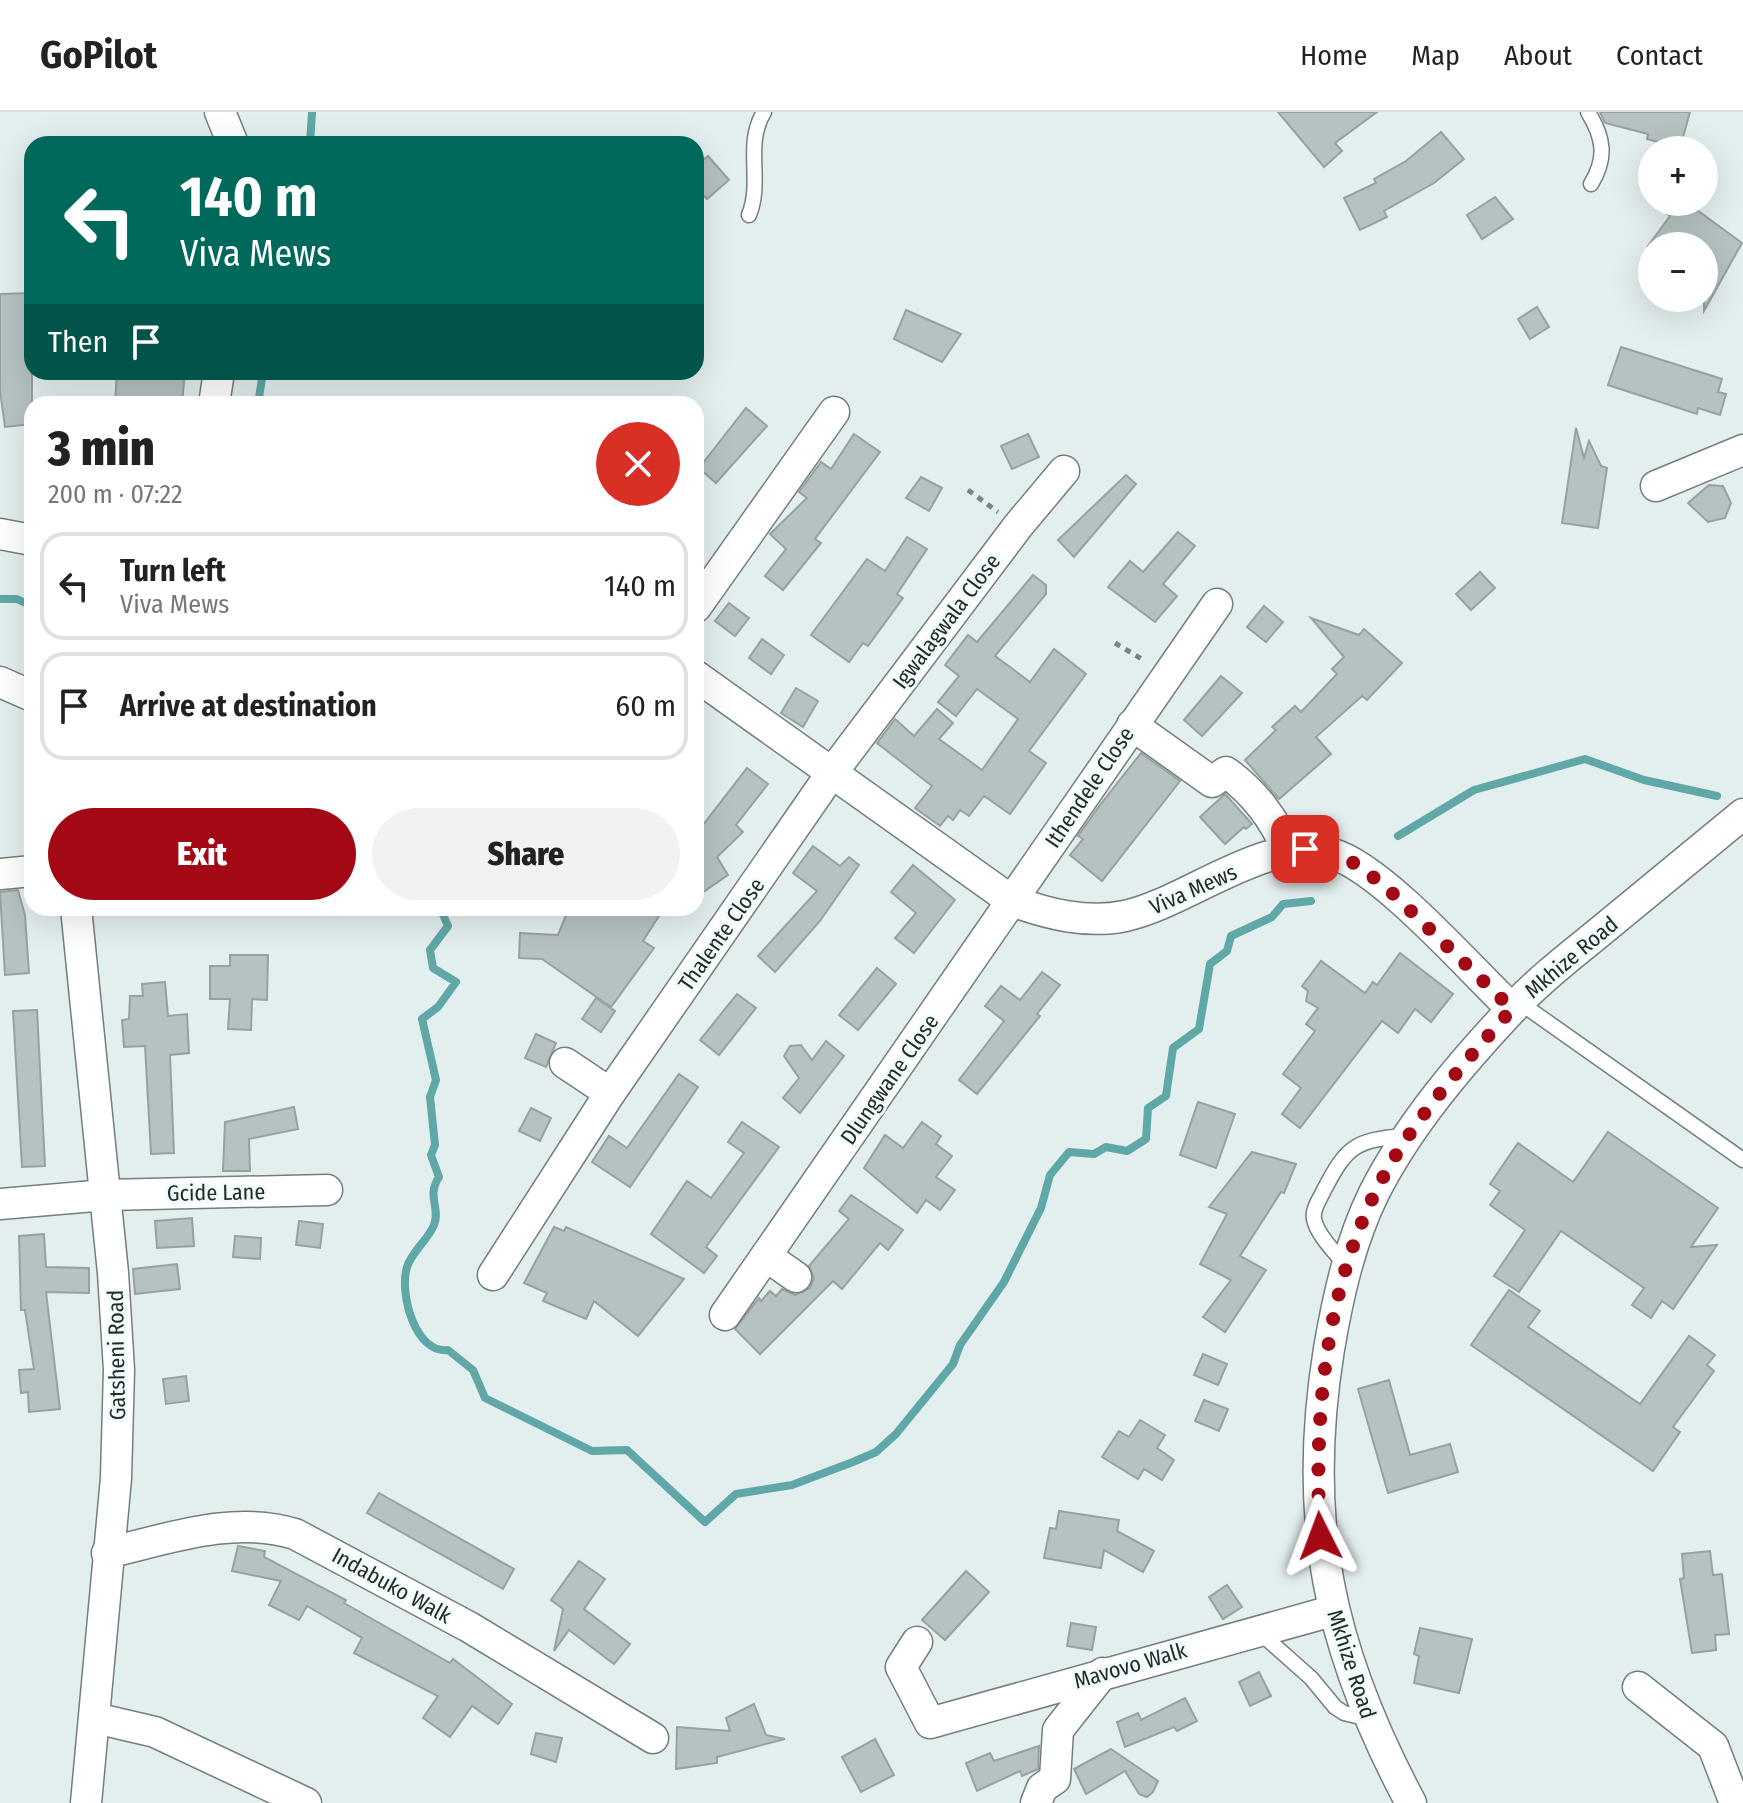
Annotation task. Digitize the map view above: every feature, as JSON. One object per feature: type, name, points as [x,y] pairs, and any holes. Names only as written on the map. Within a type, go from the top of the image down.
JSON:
[{"type":"street","points":[[220,112],[230,136]]},
{"type":"street","points":[[704,596],[834,412]]},
{"type":"street","points":[[1656,486],[1743,450]]},
{"type":"street","name":"Igwalagwala Close","points":[[831,774],[1018,526],[1064,471]]},
{"type":"street","points":[[0,534],[24,538]]},
{"type":"street","name":"Ithendele Close","points":[[1012,901],[1217,604]]},
{"type":"street","points":[[0,682],[24,692]]},
{"type":"street","name":"Viva Mews","points":[[704,682],[1012,901],[1050,915],[1123,917],[1158,907],[1231,872],[1289,853],[1305,849],[1332,854],[1356,864],[1386,887],[1516,1005]]},
{"type":"street","points":[[1132,725],[1212,782],[1226,772],[1248,788],[1276,823],[1289,853]]},
{"type":"street","name":"Thalente Close","points":[[493,1275],[610,1093],[831,774]]},
{"type":"street","name":"Mkhize Road","points":[[1411,1803],[1369,1719],[1332,1611],[1320,1536],[1316,1464],[1320,1405],[1346,1266],[1374,1194],[1409,1135],[1459,1069],[1516,1005],[1743,814]]},
{"type":"street","points":[[0,874],[24,872]]},
{"type":"street","name":"Dlungwane Close","points":[[725,1315],[1012,901]]},
{"type":"street","name":"Gatsheni Road","points":[[77,916],[106,1195],[119,1370],[116,1478],[86,1803]]},
{"type":"street","points":[[565,1063],[610,1093]]},
{"type":"street","name":"Gcide Lane","points":[[0,1204],[106,1195],[327,1190]]},
{"type":"street","points":[[766,1256],[796,1277]]},
{"type":"street","name":"Indabuko Walk","points":[[107,1553],[245,1525],[271,1527],[295,1534],[469,1627],[653,1738]]},
{"type":"street","name":"Mavovo Walk","points":[[917,1642],[901,1667],[930,1723],[1332,1611]]},
{"type":"street","points":[[1036,1803],[1042,1788],[1055,1779],[1058,1730],[1103,1673]]},
{"type":"street","points":[[1638,1687],[1713,1746],[1735,1803]]},
{"type":"street","points":[[95,1718],[155,1732],[306,1803]]},
{"type":"lane","points":[[749,215],[757,195],[754,140],[764,112]]},
{"type":"lane","points":[[1588,112],[1603,149],[1602,166],[1591,184]]},
{"type":"lane","points":[[1516,1005],[1743,1160]]},
{"type":"lane","points":[[1346,1266],[1314,1220],[1315,1207],[1341,1157],[1354,1146],[1368,1138],[1409,1135]]},
{"type":"lane","points":[[1258,1631],[1311,1678],[1335,1707],[1344,1713],[1369,1719]]},
{"type":"path","points":[[1115,643],[1167,674]]},
{"type":"building","points":[[1278,112],[1377,112],[1335,143],[1342,151],[1324,167]]},
{"type":"building","points":[[1600,112],[1690,112],[1683,136],[1648,136],[1605,123]]},
{"type":"building","points":[[1441,132],[1464,159],[1434,183],[1384,211],[1387,217],[1360,230],[1344,198],[1376,183],[1374,179],[1406,161]]},
{"type":"building","points":[[708,156],[729,180],[707,199],[704,196],[704,159]]},
{"type":"building","points":[[1495,197],[1513,219],[1482,239],[1467,215]]},
{"type":"building","points":[[1670,216],[1705,216],[1742,243],[1718,286],[1718,232],[1658,232]]},
{"type":"building","points":[[24,293],[24,380],[32,380],[32,396],[24,396],[24,425],[5,427],[0,391],[0,294]]},
{"type":"building","points":[[1537,307],[1549,327],[1530,339],[1518,319]]},
{"type":"building","points":[[906,310],[961,334],[942,362],[894,339]]},
{"type":"building","points":[[1621,347],[1722,379],[1718,392],[1726,394],[1720,415],[1698,408],[1697,414],[1608,385]]},
{"type":"building","points":[[116,380],[184,380],[183,396],[116,396]]},
{"type":"building","points":[[746,408],[767,426],[716,483],[704,472],[704,462]]},
{"type":"building","points":[[1576,428],[1584,458],[1589,441],[1601,466],[1607,468],[1598,528],[1562,523]]},
{"type":"building","points":[[854,434],[880,452],[815,539],[821,543],[783,590],[765,576],[786,549],[770,534],[807,498],[799,492],[821,462],[831,469]]},
{"type":"building","points":[[1028,434],[1039,457],[1012,469],[1001,446]]},
{"type":"building","points":[[1126,475],[1136,484],[1074,557],[1058,540]]},
{"type":"building","points":[[921,477],[942,488],[929,511],[906,498]]},
{"type":"building","points":[[1709,485],[1723,486],[1731,503],[1725,518],[1708,522],[1688,503]]},
{"type":"building","points":[[1178,532],[1195,546],[1163,584],[1177,596],[1155,622],[1108,587],[1130,561],[1143,572]]},
{"type":"building","points":[[907,537],[927,549],[897,594],[903,598],[868,646],[863,643],[849,662],[811,635],[867,559],[885,571]]},
{"type":"building","points":[[1480,572],[1495,588],[1471,610],[1456,594]]},
{"type":"building","points":[[1033,575],[1046,585],[1046,594],[995,656],[1030,682],[1054,649],[1086,674],[1029,751],[1046,763],[1010,814],[984,796],[969,816],[960,810],[953,820],[948,816],[940,826],[915,808],[932,786],[877,743],[895,719],[914,736],[937,709],[953,723],[939,739],[982,770],[1018,719],[977,689],[956,716],[938,702],[959,676],[945,665],[968,635],[977,642]]},
{"type":"building","points":[[729,603],[749,618],[735,636],[715,621]]},
{"type":"building","points":[[1264,606],[1283,622],[1266,642],[1247,627]]},
{"type":"building","points":[[1311,618],[1359,635],[1364,629],[1402,663],[1367,700],[1362,696],[1316,737],[1331,754],[1279,799],[1245,760],[1276,730],[1272,727],[1295,706],[1301,712],[1337,674],[1332,669],[1344,657]]},
{"type":"building","points":[[762,639],[784,655],[771,674],[749,658]]},
{"type":"building","points":[[1221,676],[1242,693],[1202,736],[1184,720]]},
{"type":"building","points":[[796,688],[818,701],[803,727],[781,713]]},
{"type":"building","points":[[1141,753],[1180,781],[1102,881],[1070,855],[1083,839],[1078,836]]},
{"type":"building","points":[[747,768],[768,784],[736,825],[743,832],[717,857],[728,875],[704,892],[704,824]]},
{"type":"building","points":[[1225,794],[1252,824],[1225,844],[1200,817]]},
{"type":"building","points":[[813,846],[840,866],[849,857],[859,865],[820,921],[775,972],[758,956],[817,891],[793,873]]},
{"type":"building","points":[[913,865],[955,900],[914,953],[895,938],[916,913],[891,892]]},
{"type":"building","points":[[18,890],[25,916],[29,973],[5,975],[0,892]]},
{"type":"building","points":[[566,916],[659,916],[643,941],[654,948],[611,1007],[542,959],[519,958],[520,933],[558,935]]},
{"type":"building","points":[[1400,953],[1453,994],[1431,1022],[1415,1009],[1398,1033],[1382,1021],[1300,1128],[1282,1114],[1301,1088],[1283,1074],[1315,1031],[1306,1024],[1318,1008],[1306,1001],[1308,991],[1302,986],[1321,961],[1365,993],[1373,982],[1377,985]]},
{"type":"building","points":[[230,955],[268,955],[267,1000],[252,999],[251,1030],[228,1029],[230,999],[210,999],[210,966],[230,966]]},
{"type":"building","points":[[877,968],[896,984],[858,1030],[839,1015]]},
{"type":"building","points":[[1042,972],[1060,985],[1037,1014],[1040,1016],[977,1094],[959,1080],[1004,1021],[985,1006],[1001,986],[1020,1000]]},
{"type":"building","points":[[165,982],[168,1016],[187,1014],[189,1053],[170,1055],[174,1153],[151,1154],[145,1046],[124,1047],[122,1020],[129,1019],[130,996],[143,996],[142,984]]},
{"type":"building","points":[[737,994],[756,1008],[719,1055],[700,1040]]},
{"type":"building","points":[[596,998],[615,1011],[601,1032],[582,1019]]},
{"type":"building","points":[[37,1010],[45,1166],[22,1167],[13,1011]]},
{"type":"building","points":[[536,1034],[556,1043],[546,1067],[525,1058]]},
{"type":"building","points":[[826,1041],[844,1056],[800,1113],[783,1098],[799,1078],[784,1056],[790,1046],[801,1045],[812,1060]]},
{"type":"building","points":[[679,1074],[698,1087],[630,1187],[592,1162],[609,1136],[627,1148]]},
{"type":"building","points":[[1198,1102],[1235,1114],[1216,1168],[1180,1155]]},
{"type":"building","points":[[294,1107],[298,1129],[249,1139],[250,1171],[223,1171],[225,1122]]},
{"type":"building","points":[[531,1108],[551,1118],[540,1141],[519,1131]]},
{"type":"building","points":[[742,1122],[779,1147],[706,1247],[717,1256],[704,1273],[651,1234],[687,1181],[711,1198],[744,1153],[728,1142]]},
{"type":"building","points":[[922,1122],[941,1136],[936,1144],[952,1156],[936,1177],[955,1190],[940,1210],[926,1200],[917,1213],[864,1168],[885,1135],[903,1148]]},
{"type":"building","points":[[1608,1132],[1718,1208],[1691,1247],[1717,1245],[1673,1309],[1662,1301],[1651,1318],[1632,1305],[1644,1288],[1561,1231],[1519,1292],[1494,1276],[1525,1230],[1490,1205],[1500,1191],[1490,1184],[1518,1143],[1573,1182]]},
{"type":"building","points":[[1252,1152],[1296,1164],[1284,1193],[1281,1192],[1240,1256],[1266,1270],[1225,1332],[1203,1317],[1231,1280],[1200,1264],[1227,1214],[1209,1207]]},
{"type":"building","points":[[851,1195],[903,1230],[888,1250],[880,1243],[842,1289],[833,1281],[760,1354],[735,1329],[759,1298],[761,1301],[770,1291],[776,1296],[782,1289],[795,1295],[810,1288],[814,1278],[809,1266],[849,1219],[839,1211]]},
{"type":"building","points":[[192,1218],[194,1246],[157,1248],[155,1221]]},
{"type":"building","points":[[299,1221],[323,1224],[320,1248],[296,1245]]},
{"type":"building","points":[[554,1227],[564,1231],[566,1227],[684,1279],[638,1336],[594,1301],[586,1319],[543,1301],[547,1293],[524,1283]]},
{"type":"building","points":[[44,1234],[46,1267],[89,1268],[89,1293],[46,1292],[60,1409],[29,1412],[28,1392],[21,1393],[19,1370],[34,1369],[25,1310],[21,1310],[19,1236]]},
{"type":"building","points":[[235,1236],[261,1238],[260,1259],[233,1257]]},
{"type":"building","points":[[177,1264],[180,1289],[135,1294],[133,1269]]},
{"type":"building","points":[[1509,1290],[1540,1311],[1528,1327],[1640,1404],[1689,1336],[1715,1355],[1707,1365],[1714,1371],[1673,1427],[1680,1432],[1653,1471],[1471,1345]]},
{"type":"building","points":[[1203,1354],[1227,1364],[1218,1385],[1194,1375]]},
{"type":"building","points":[[186,1376],[189,1401],[166,1404],[163,1379]]},
{"type":"building","points":[[1389,1380],[1410,1455],[1450,1444],[1458,1472],[1388,1493],[1358,1389]]},
{"type":"building","points":[[1204,1400],[1228,1409],[1219,1431],[1195,1421]]},
{"type":"building","points":[[1140,1420],[1165,1435],[1157,1448],[1174,1460],[1162,1480],[1144,1469],[1138,1479],[1102,1457],[1119,1431],[1129,1437]]},
{"type":"building","points":[[379,1493],[514,1569],[503,1589],[367,1513]]},
{"type":"building","points":[[1059,1511],[1119,1520],[1117,1531],[1154,1551],[1143,1572],[1104,1550],[1101,1568],[1044,1558],[1050,1528],[1056,1529]]},
{"type":"building","points":[[238,1546],[265,1551],[264,1557],[346,1600],[344,1603],[450,1663],[453,1659],[512,1704],[498,1724],[472,1706],[450,1737],[423,1718],[438,1696],[354,1653],[362,1638],[307,1606],[299,1620],[269,1605],[281,1581],[232,1571]]},
{"type":"building","points":[[1710,1551],[1713,1575],[1722,1574],[1729,1634],[1715,1635],[1716,1650],[1692,1653],[1680,1579],[1684,1578],[1682,1554]]},
{"type":"building","points":[[579,1561],[605,1579],[584,1609],[630,1644],[614,1664],[569,1630],[554,1651],[563,1609],[551,1600]]},
{"type":"building","points":[[966,1571],[989,1592],[945,1640],[922,1620]]},
{"type":"building","points":[[1227,1585],[1242,1607],[1223,1619],[1209,1597]]},
{"type":"building","points":[[1071,1623],[1096,1627],[1092,1650],[1067,1646]]},
{"type":"building","points":[[1420,1628],[1472,1639],[1459,1693],[1414,1683],[1419,1656],[1414,1654]]},
{"type":"building","points":[[1259,1672],[1271,1696],[1250,1706],[1239,1682]]},
{"type":"building","points":[[1185,1698],[1197,1721],[1177,1731],[1174,1727],[1125,1747],[1117,1722],[1138,1713],[1141,1720]]},
{"type":"building","points":[[754,1704],[766,1735],[785,1739],[717,1757],[717,1763],[676,1769],[677,1727],[730,1731],[726,1718]]},
{"type":"building","points":[[536,1733],[562,1738],[556,1762],[531,1754]]},
{"type":"building","points":[[875,1739],[894,1775],[861,1792],[842,1757]]},
{"type":"building","points":[[1039,1746],[1038,1769],[1022,1776],[1020,1771],[977,1791],[966,1763],[990,1753],[994,1761]]},
{"type":"building","points":[[1111,1749],[1158,1781],[1153,1792],[1147,1797],[1139,1794],[1125,1771],[1086,1794],[1074,1769]]},
{"type":"waterway","points":[[310,136],[312,112]]},
{"type":"waterway","points":[[259,396],[262,380]]},
{"type":"waterway","points":[[0,599],[24,602]]},
{"type":"waterway","points":[[1398,836],[1474,790],[1585,759],[1644,780],[1717,796]]},
{"type":"waterway","points":[[444,916],[448,926],[430,950],[433,968],[456,982],[438,1007],[422,1019],[436,1080],[430,1097],[435,1145],[431,1155],[439,1177],[434,1191],[434,1225],[407,1267],[405,1292],[412,1320],[427,1342],[436,1349],[448,1350],[473,1370],[485,1398],[592,1451],[627,1450],[705,1522],[736,1494],[792,1485],[876,1452],[896,1434],[953,1364],[960,1345],[1004,1282],[1041,1208],[1050,1175],[1069,1152],[1094,1154],[1106,1147],[1127,1151],[1146,1139],[1148,1108],[1166,1096],[1173,1048],[1199,1029],[1210,964],[1227,951],[1231,936],[1272,917],[1283,904],[1311,901]]},
{"type":"route","points":[[1305,849],[1332,854],[1356,864],[1386,887],[1512,1009],[1459,1069],[1401,1147],[1374,1194],[1348,1258],[1332,1328],[1320,1405],[1316,1464],[1320,1536]]}]
